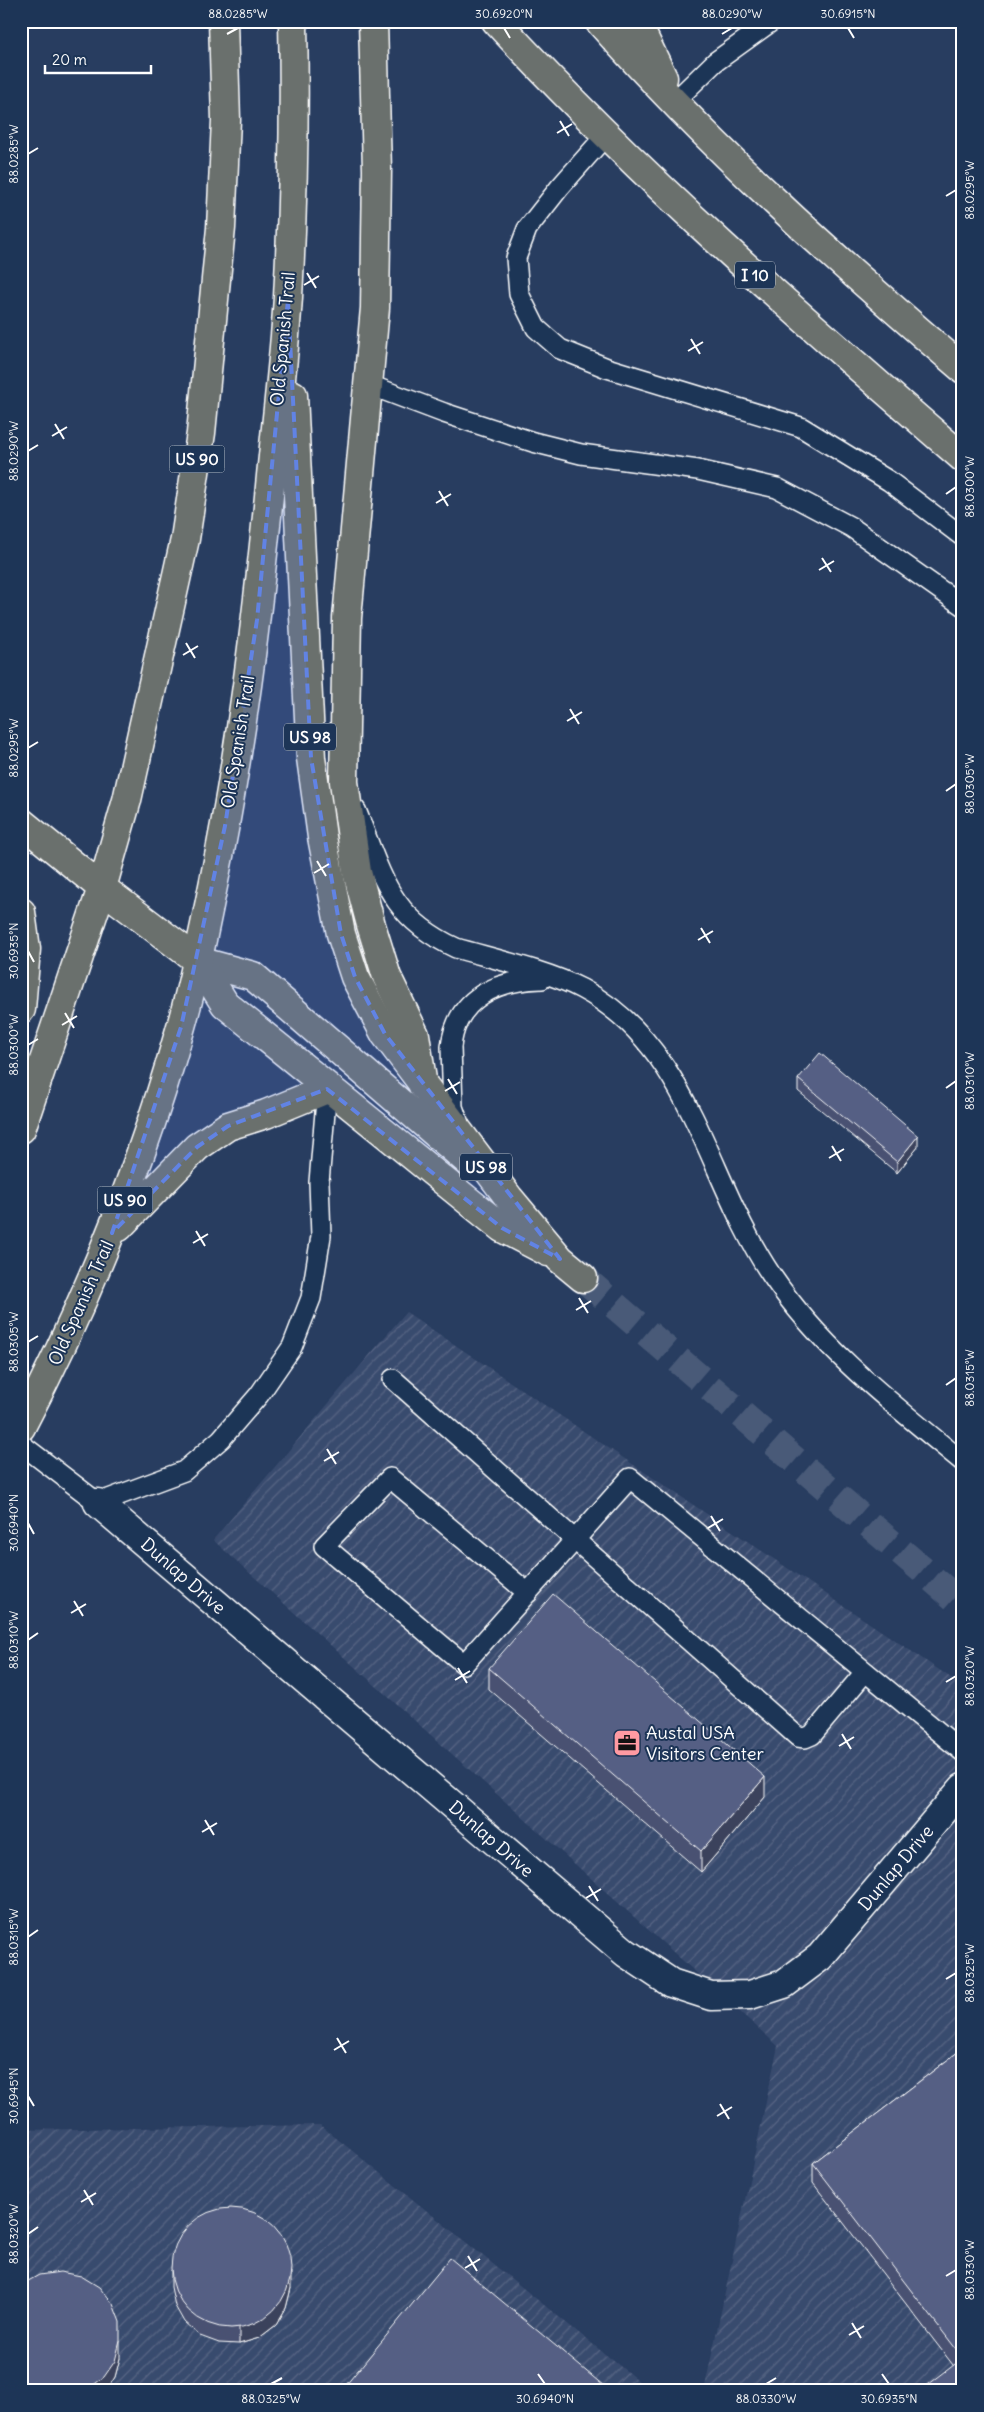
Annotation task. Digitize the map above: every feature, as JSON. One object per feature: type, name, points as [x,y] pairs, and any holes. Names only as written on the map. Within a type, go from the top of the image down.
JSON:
[{"type":"main road","name":"US 90","points":[[21,1129],[102,888],[127,800],[185,539],[201,433],[221,228],[226,120],[223,21]]},
{"type":"main road","name":"Old Spanish Trail","points":[[21,1427],[61,1351],[112,1233],[149,1132],[181,1027],[198,961],[225,826],[257,620],[288,300],[295,118],[293,21]]},
{"type":"main road","points":[[373,21],[377,180],[375,308],[346,618],[344,782],[357,872],[370,925],[388,977],[415,1035],[423,1086]]},
{"type":"main road","name":"I 10","points":[[496,21],[606,135],[741,262],[963,458]]},
{"type":"main road","points":[[636,21],[674,102]]},
{"type":"main road","points":[[604,26],[674,102],[785,210],[870,289],[963,369]]},
{"type":"main road","name":"US 98","points":[[288,300],[311,758],[322,837],[341,934],[355,977],[384,1034],[510,1198],[560,1259],[583,1278]]},
{"type":"main road","points":[[21,822],[102,888]]},
{"type":"main road","name":"US 98","points":[[102,888],[198,961],[225,1004],[327,1089],[502,1228],[560,1259]]},
{"type":"main road","points":[[21,912],[26,950],[21,1009]]},
{"type":"main road","points":[[198,961],[253,976],[510,1198]]},
{"type":"main road","points":[[112,1233],[197,1147],[228,1126],[266,1114],[327,1089]]},
{"type":"street","name":"Dunlap Drive","points":[[98,1503],[626,1953],[671,1983],[711,1996],[750,1995],[784,1984],[820,1957],[963,1788]]},
{"type":"lane","points":[[674,102],[715,62],[772,21]]},
{"type":"lane","points":[[606,135],[560,187],[527,230],[516,258],[518,294],[536,328],[560,349],[608,368],[801,427],[889,481],[963,537]]},
{"type":"lane","points":[[367,384],[444,413],[542,444],[581,454],[698,470],[777,488],[851,527],[963,606]]},
{"type":"lane","points":[[344,782],[391,894],[412,922],[436,938],[456,948],[554,978],[580,988],[622,1018],[645,1039],[684,1096],[737,1216],[764,1264],[781,1288],[822,1339],[842,1360],[963,1462]]},
{"type":"lane","points":[[463,1135],[453,1107],[450,1056],[452,1037],[463,1012],[483,994],[503,983],[554,978]]},
{"type":"lane","points":[[98,1503],[184,1470],[221,1439],[259,1396],[292,1347],[311,1298],[321,1236],[319,1182],[327,1089]]},
{"type":"lane","points":[[393,1379],[798,1737],[805,1738],[812,1735],[865,1672]]},
{"type":"lane","name":"Dunlap Drive","points":[[21,1444],[98,1503]]},
{"type":"lane","points":[[528,1593],[390,1478],[324,1546],[464,1664],[528,1593],[574,1540],[630,1478],[963,1752]]},
{"type":"highlighted area","points":[[288,300],[311,758],[341,934],[355,977],[385,1034],[560,1259],[502,1228],[327,1089],[228,1126],[197,1147],[112,1233],[181,1027],[225,826],[257,620]]},
{"type":"shaded area","points":[[406,1312],[963,1686],[963,2391],[704,2391],[778,2046],[213,1540]]},
{"type":"shaded area","points":[[320,2125],[651,2391],[21,2391],[21,2130]]},
{"type":"building","points":[[820,1053],[918,1136],[897,1162],[798,1079]]},
{"type":"building","name":"Austal USA Visitors Center","points":[[553,1594],[765,1777],[701,1851],[489,1668]]},
{"type":"building","points":[[963,2048],[963,2358],[813,2163]]},
{"type":"building","points":[[231,2208],[243,2209],[254,2213],[264,2218],[273,2226],[281,2235],[286,2245],[290,2256],[290,2280],[286,2291],[281,2301],[273,2310],[264,2318],[254,2323],[243,2327],[231,2328],[219,2327],[208,2323],[198,2318],[189,2310],[181,2301],[176,2291],[172,2280],[171,2268],[172,2256],[176,2245],[181,2235],[189,2226],[198,2218],[208,2213],[219,2209]]},
{"type":"building","points":[[450,2258],[610,2391],[341,2391]]},
{"type":"building","points":[[60,2272],[81,2276],[99,2287],[113,2304],[120,2322],[120,2341],[115,2361],[104,2377],[88,2389],[82,2391],[36,2391],[21,2382],[21,2285],[39,2275]]},
{"type":"building","points":[[963,2358],[963,2391],[920,2391]]},
{"type":"building","points":[[208,2388],[217,2391],[184,2391],[187,2390]]},
{"type":"tunnel","points":[[583,1278],[963,1605]]},
{"type":"place","name":"Austal USA Visitors Center","points":[[627,1743]]}]
